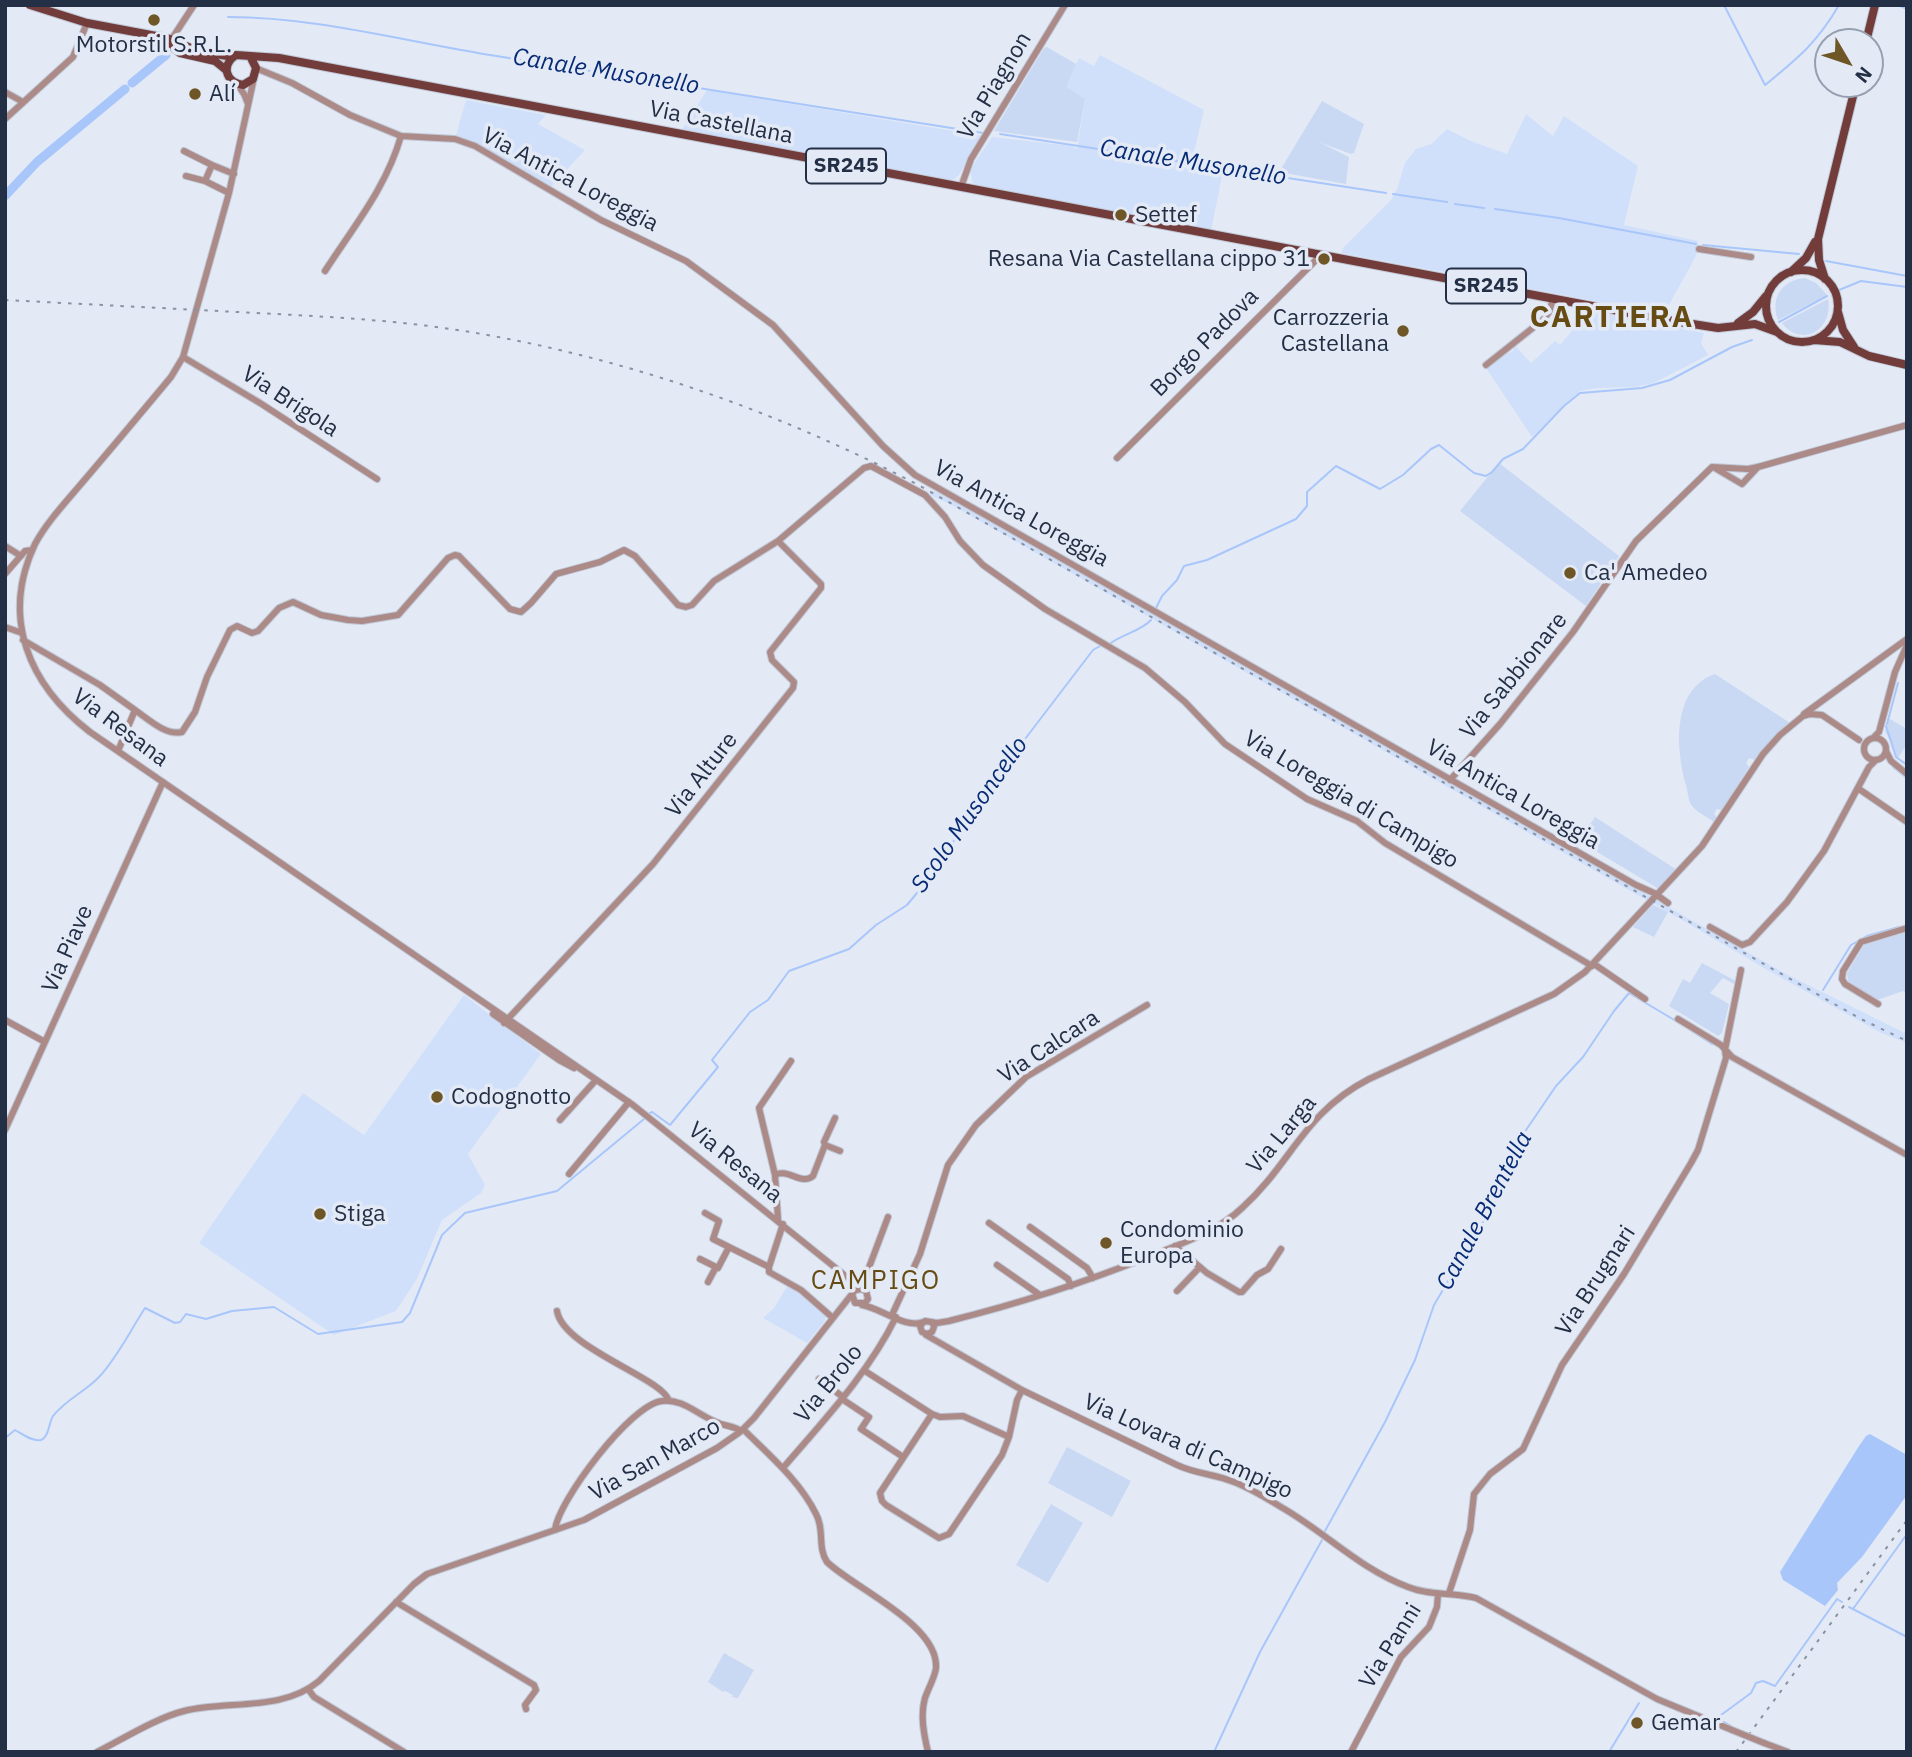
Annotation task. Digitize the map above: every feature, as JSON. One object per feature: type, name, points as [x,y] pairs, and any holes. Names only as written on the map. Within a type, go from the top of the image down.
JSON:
[{"type":"main road","name":"SR245","points":[[30,5],[87,23],[172,38],[201,52],[233,57],[242,54],[257,67],[246,84],[237,84],[229,79],[226,70],[215,61],[180,53],[159,37]]},
{"type":"main road","points":[[1869,28],[1875,5]]},
{"type":"main road","points":[[226,70],[233,57]]},
{"type":"main road","name":"Via Castellana","points":[[257,67],[279,58],[1318,255]]},
{"type":"main road","points":[[1853,98],[1820,229],[1818,252],[1825,279],[1836,296],[1843,328],[1856,349]]},
{"type":"main road","points":[[1729,327],[1750,315],[1777,280],[1807,257],[1820,229]]},
{"type":"main road","name":"SR245","points":[[1318,255],[1705,327],[1755,324],[1777,332]]},
{"type":"main road","points":[[1788,273],[1808,271],[1825,279]]},
{"type":"main road","points":[[1770,290],[1766,303],[1767,316],[1777,332],[1795,341],[1840,342],[1874,358],[1907,365]]},
{"type":"main road","points":[[1814,340],[1830,328],[1837,309]]},
{"type":"street","points":[[192,56],[172,38],[193,5]]},
{"type":"street","name":"Via Piagnon","points":[[961,187],[971,159],[1065,5]]},
{"type":"street","points":[[5,119],[73,57],[87,23]]},
{"type":"street","points":[[180,27],[179,35],[184,44]]},
{"type":"street","points":[[186,176],[205,181],[229,193],[257,67]]},
{"type":"street","name":"Via Antica Loreggia","points":[[257,67],[350,115],[401,136],[455,139],[475,146],[601,220],[686,261],[773,325],[883,446],[915,475],[1668,903]]},
{"type":"street","points":[[237,84],[244,93],[248,106]]},
{"type":"street","points":[[5,92],[23,102]]},
{"type":"street","points":[[325,271],[377,194],[393,165],[401,136]]},
{"type":"street","points":[[184,151],[233,174]]},
{"type":"street","points":[[205,181],[212,165]]},
{"type":"street","name":"Via Resana","points":[[229,193],[183,357],[171,377],[49,523],[32,550],[21,594],[23,637],[36,675],[55,702],[70,717],[468,991],[505,1022],[541,1041],[629,1102],[781,1222],[852,1281],[860,1291]]},
{"type":"street","points":[[1699,249],[1751,257]]},
{"type":"street","name":"Borgo Padova","points":[[1117,458],[1318,255]]},
{"type":"street","points":[[1486,365],[1544,320],[1553,299]]},
{"type":"street","name":"Via Brigola","points":[[183,357],[377,479]]},
{"type":"street","points":[[1714,467],[1758,467],[1907,425]]},
{"type":"street","name":"Via Loreggia di Campigo","points":[[778,541],[866,467],[885,472],[928,497],[960,541],[983,565],[1045,609],[1145,668],[1185,702],[1225,744],[1307,799],[1357,821],[1385,842],[1593,965],[1645,999]]},
{"type":"street","points":[[1714,467],[1742,484],[1758,467]]},
{"type":"street","name":"Via Sabbionare","points":[[1450,780],[1500,724],[1573,632],[1636,541],[1714,467]]},
{"type":"street","points":[[5,627],[175,733],[182,732],[195,712],[207,677],[232,628],[237,626],[252,633],[258,631],[279,608],[293,602],[321,615],[348,620],[362,621],[398,615],[448,558],[455,555],[510,609],[517,612],[524,610],[556,574],[596,564],[626,550],[678,605],[685,607],[695,603],[714,581],[778,541]]},
{"type":"street","name":"Via Alture","points":[[505,1022],[661,855],[793,688],[794,682],[772,660],[770,652],[821,588],[821,584],[778,541]]},
{"type":"street","points":[[5,546],[21,556]]},
{"type":"street","points":[[5,574],[21,556],[29,549],[32,550]]},
{"type":"street","name":"Via Larga","points":[[923,1322],[928,1320],[933,1327],[1071,1286],[1175,1246],[1218,1226],[1257,1193],[1314,1120],[1341,1096],[1369,1079],[1554,994],[1593,965],[1714,830],[1763,754],[1798,719],[1907,639]]},
{"type":"street","points":[[1864,748],[1879,732],[1907,645]]},
{"type":"street","points":[[1888,654],[1897,652],[1901,659]]},
{"type":"street","points":[[1822,701],[1819,709],[1823,716],[1859,740],[1868,758],[1869,767]]},
{"type":"street","points":[[118,751],[135,710]]},
{"type":"street","points":[[1798,719],[1808,714],[1823,716]]},
{"type":"street","points":[[1798,719],[1816,717],[1836,725]]},
{"type":"street","points":[[1879,732],[1891,761],[1907,774]]},
{"type":"street","points":[[1859,740],[1883,742]]},
{"type":"street","points":[[1710,927],[1742,944],[1750,942],[1787,902],[1824,851],[1869,767],[1886,751]]},
{"type":"street","points":[[1868,758],[1891,761]]},
{"type":"street","name":"Via Piave","points":[[5,1130],[163,782]]},
{"type":"street","points":[[1859,789],[1907,822]]},
{"type":"street","points":[[1878,1004],[1843,982],[1843,971],[1861,942],[1907,928]]},
{"type":"street","name":"Via Brugnari","points":[[1449,1593],[1470,1530],[1474,1494],[1490,1474],[1523,1448],[1562,1365],[1624,1274],[1698,1150],[1726,1058],[1725,1050],[1741,970]]},
{"type":"street","name":"Via Calcara","points":[[896,1317],[920,1254],[948,1165],[976,1125],[1026,1077],[1147,1005]]},
{"type":"street","points":[[1678,1019],[1721,1045],[1732,1057],[1907,1155]]},
{"type":"street","points":[[5,1020],[45,1042]]},
{"type":"street","points":[[791,1060],[759,1108],[775,1175],[781,1222],[769,1272],[802,1290],[833,1318]]},
{"type":"street","points":[[560,1119],[596,1080]]},
{"type":"street","points":[[569,1174],[629,1102]]},
{"type":"street","points":[[775,1175],[783,1172],[805,1180],[810,1179],[835,1118]]},
{"type":"street","points":[[825,1145],[840,1151]]},
{"type":"street","points":[[705,1213],[719,1220],[713,1238],[769,1267]]},
{"type":"street","points":[[860,1304],[853,1301],[860,1291],[888,1217]]},
{"type":"street","points":[[989,1223],[1067,1278],[1071,1286]]},
{"type":"street","points":[[1030,1227],[1087,1268],[1093,1278]]},
{"type":"street","points":[[1175,1246],[1225,1285],[1242,1292],[1257,1275],[1268,1269],[1281,1249]]},
{"type":"street","points":[[708,1282],[729,1247]]},
{"type":"street","points":[[700,1259],[716,1267]]},
{"type":"street","points":[[997,1265],[1040,1295]]},
{"type":"street","points":[[1178,1291],[1200,1267]]},
{"type":"street","points":[[860,1291],[860,1304]]},
{"type":"street","name":"Via Lovara di Campigo","points":[[860,1291],[881,1310]]},
{"type":"street","name":"Via San Marco","points":[[308,1689],[427,1574],[595,1515],[714,1450],[742,1430],[833,1318],[860,1291]]},
{"type":"street","points":[[840,1310],[860,1304]]},
{"type":"street","name":"Via Lovara di Campigo","points":[[860,1304],[896,1317],[1022,1390],[1182,1468],[1243,1486],[1295,1515],[1350,1555],[1406,1587],[1438,1594],[1464,1595],[1487,1604],[1629,1684],[1680,1709],[1788,1752]]},
{"type":"street","points":[[557,1311],[566,1330],[663,1392],[669,1401]]},
{"type":"street","name":"Via Lovara di Campigo","points":[[896,1317],[916,1324],[923,1322]]},
{"type":"street","name":"Via Brolo","points":[[783,1468],[865,1371],[878,1353],[896,1317]]},
{"type":"street","points":[[923,1322],[920,1327],[923,1333],[933,1327],[934,1338],[940,1344]]},
{"type":"street","points":[[865,1371],[932,1414],[940,1417],[963,1416],[1009,1437]]},
{"type":"street","points":[[819,1379],[869,1417],[861,1429],[902,1457]]},
{"type":"street","points":[[932,1414],[881,1488],[882,1501],[937,1537],[949,1534],[1002,1455],[1022,1390]]},
{"type":"street","points":[[555,1531],[557,1522],[586,1471],[629,1421],[653,1403],[679,1402],[712,1421],[742,1430],[783,1468],[816,1512],[821,1529],[821,1553],[827,1562],[897,1612],[928,1639],[936,1667],[924,1702],[924,1733],[928,1752]]},
{"type":"street","name":"Via Panni","points":[[1352,1752],[1401,1657],[1429,1627],[1437,1607],[1438,1594]]},
{"type":"street","points":[[396,1602],[534,1685],[536,1690],[525,1705],[526,1709]]},
{"type":"street","points":[[97,1752],[180,1712],[281,1699],[308,1689],[314,1697],[404,1752]]},
{"type":"shaded area","points":[[1047,47],[1076,64],[1066,87],[1085,99],[1077,142],[994,131]]},
{"type":"shaded area","points":[[1100,55],[1204,110],[1191,165],[1223,171],[1211,231],[973,185],[970,170],[992,137],[1072,146],[1077,149],[1085,99],[1065,87],[1079,58],[1094,66]]},
{"type":"shaded area","points":[[707,90],[984,136],[958,176],[951,181],[681,131]]},
{"type":"shaded area","points":[[466,100],[546,115],[538,124],[585,150],[551,187],[456,135]]},
{"type":"shaded area","points":[[1322,101],[1364,124],[1354,153],[1319,142],[1349,157],[1346,184],[1279,172]]},
{"type":"shaded area","points":[[1526,114],[1553,136],[1564,116],[1638,166],[1624,225],[1698,241],[1696,256],[1664,314],[1342,253],[1343,248],[1391,200],[1405,163],[1416,149],[1431,144],[1447,129],[1507,154]]},
{"type":"shaded area","points":[[1805,278],[1816,283],[1827,295],[1778,320],[1776,304],[1780,292],[1790,282]]},
{"type":"shaded area","points":[[1828,299],[1826,319],[1815,332],[1798,334],[1782,323]]},
{"type":"shaded area","points":[[1589,311],[1704,333],[1701,343],[1708,355],[1654,383],[1580,391],[1532,437],[1486,368],[1507,351],[1509,353],[1514,350],[1514,344],[1531,363],[1555,341],[1560,345]]},
{"type":"shaded area","points":[[1499,463],[1619,556],[1586,606],[1460,511]]},
{"type":"shaded area","points":[[934,491],[1651,897],[1648,901],[950,504],[928,494]]},
{"type":"shaded area","points":[[1715,674],[1790,723],[1755,760],[1749,758],[1746,763],[1749,767],[1722,810],[1717,809],[1714,822],[1691,804],[1679,738],[1680,722],[1690,693],[1701,682]]},
{"type":"shaded area","points":[[1888,718],[1907,729],[1907,744],[1898,758],[1885,731]]},
{"type":"shaded area","points":[[1595,817],[1677,870],[1659,889],[1579,841]]},
{"type":"shaded area","points":[[1656,900],[1786,974],[1907,1034],[1907,1043],[1881,1033],[1762,967],[1653,903]]},
{"type":"shaded area","points":[[1653,905],[1668,912],[1654,937],[1633,927]]},
{"type":"shaded area","points":[[1907,932],[1907,993],[1903,991],[1877,1000],[1848,981],[1847,973],[1864,945]]},
{"type":"shaded area","points":[[1702,963],[1736,981],[1734,984],[1723,978],[1710,993],[1729,1004],[1722,1033],[1718,1036],[1669,1006],[1683,979],[1690,983]]},
{"type":"shaded area","points":[[464,995],[541,1054],[468,1154],[485,1185],[481,1193],[442,1220],[417,1279],[396,1311],[334,1335],[199,1243],[303,1093],[364,1135]]},
{"type":"shaded area","points":[[788,1285],[826,1316],[807,1343],[763,1318],[774,1308]]},
{"type":"shaded area","points":[[1067,1447],[1131,1481],[1112,1517],[1048,1483]]},
{"type":"shaded area","points":[[1051,1504],[1083,1523],[1048,1583],[1016,1565]]},
{"type":"shaded area","points":[[724,1653],[754,1670],[738,1698],[708,1682]]},
{"type":"water","points":[[1870,1434],[1907,1455],[1907,1495],[1862,1557],[1837,1583],[1838,1590],[1825,1606],[1783,1580],[1780,1572],[1859,1446]]},
{"type":"waterway","points":[[1724,5],[1765,85],[1806,49],[1823,30],[1839,5]]},
{"type":"waterway","points":[[1898,5],[1907,9]]},
{"type":"waterway","name":"Canale Musonello","points":[[228,17],[327,25],[490,55],[983,133]]},
{"type":"waterway","points":[[132,83],[166,55]]},
{"type":"waterway","points":[[5,196],[37,162],[125,89]]},
{"type":"waterway","name":"Canale Musonello","points":[[1000,134],[1386,193]]},
{"type":"waterway","name":"Canale Musonello","points":[[1393,194],[1447,202]]},
{"type":"waterway","name":"Canale Musonello","points":[[1455,204],[1484,208]]},
{"type":"waterway","name":"Canale Musonello","points":[[1495,209],[1559,218],[1696,244]]},
{"type":"waterway","name":"Canale Musonello","points":[[1703,245],[1799,254]]},
{"type":"waterway","name":"Canale Musonello","points":[[1826,261],[1907,276]]},
{"type":"waterway","name":"Scolo Musoncello","points":[[1839,290],[1861,281],[1907,287]]},
{"type":"waterway","name":"Scolo Musoncello","points":[[1779,322],[1827,296]]},
{"type":"waterway","name":"Scolo Musoncello","points":[[1156,608],[1184,566],[1207,560],[1296,519],[1307,506],[1307,492],[1336,466],[1380,489],[1403,475],[1439,445],[1474,473],[1486,476],[1503,459],[1523,449],[1580,393],[1642,388],[1670,380],[1732,347],[1752,340]]},
{"type":"waterway","name":"Scolo Musoncello","points":[[1111,643],[1151,620]]},
{"type":"waterway","name":"Scolo Musoncello","points":[[650,1113],[670,1125],[718,1067],[712,1060],[750,1012],[768,1000],[789,971],[849,949],[876,925],[907,905],[943,862],[970,809],[991,776],[1022,743],[1093,650],[1102,645]]},
{"type":"waterway","points":[[1887,724],[1898,683]]},
{"type":"waterway","points":[[1886,726],[1896,757],[1907,765]]},
{"type":"waterway","points":[[1893,767],[1907,778]]},
{"type":"waterway","name":"Canale Brentella","points":[[1823,990],[1851,945],[1867,936],[1899,927]]},
{"type":"waterway","name":"Canale Brentella","points":[[1325,1531],[1385,1422],[1415,1360],[1434,1305],[1495,1202],[1522,1136],[1556,1086],[1583,1057],[1629,993],[1676,1021]]},
{"type":"waterway","name":"Canale Brentella","points":[[1692,1031],[1712,1044]]},
{"type":"waterway","name":"Scolo Musoncello","points":[[5,1438],[15,1430],[35,1440],[44,1438],[58,1410],[106,1370],[145,1308],[175,1323],[180,1322],[186,1314],[206,1319],[232,1311],[274,1307],[318,1334],[402,1322],[410,1313],[442,1235],[465,1213],[557,1191],[644,1119]]},
{"type":"waterway","points":[[1853,1609],[1907,1534]]},
{"type":"waterway","name":"Canale Brentella","points":[[1214,1752],[1260,1652],[1322,1540]]},
{"type":"waterway","points":[[1731,1726],[1717,1718],[1751,1693],[1756,1683],[1763,1681],[1775,1686],[1837,1599],[1842,1602]]},
{"type":"waterway","points":[[1849,1607],[1907,1637]]},
{"type":"waterway","points":[[1609,1752],[1639,1703]]},
{"type":"railway","points":[[5,300],[351,318],[464,331],[583,356],[699,390],[756,411],[812,434],[922,487],[1861,1019],[1907,1041]]},
{"type":"railway","points":[[1736,1752],[1907,1520]]},
{"type":"place","name":"Motorstil S.R.L.","points":[[154,20]]},
{"type":"place","name":"Alí","points":[[195,94]]},
{"type":"place","name":"Settef","points":[[1121,215]]},
{"type":"place","name":"Resana Via Castellana cippo 31","points":[[1324,259]]},
{"type":"place","name":"Carrozzeria Castellana","points":[[1403,331]]},
{"type":"place","name":"Ca' Amedeo","points":[[1570,573]]},
{"type":"place","name":"Codognotto","points":[[437,1097]]},
{"type":"place","name":"Stiga","points":[[320,1214]]},
{"type":"place","name":"Condominio Europa","points":[[1106,1243]]},
{"type":"place","name":"Gemar","points":[[1637,1723]]},
{"type":"district","name":"CARTIERA","points":[[1612,318]]},
{"type":"district","name":"CAMPIGO","points":[[876,1281]]}]
